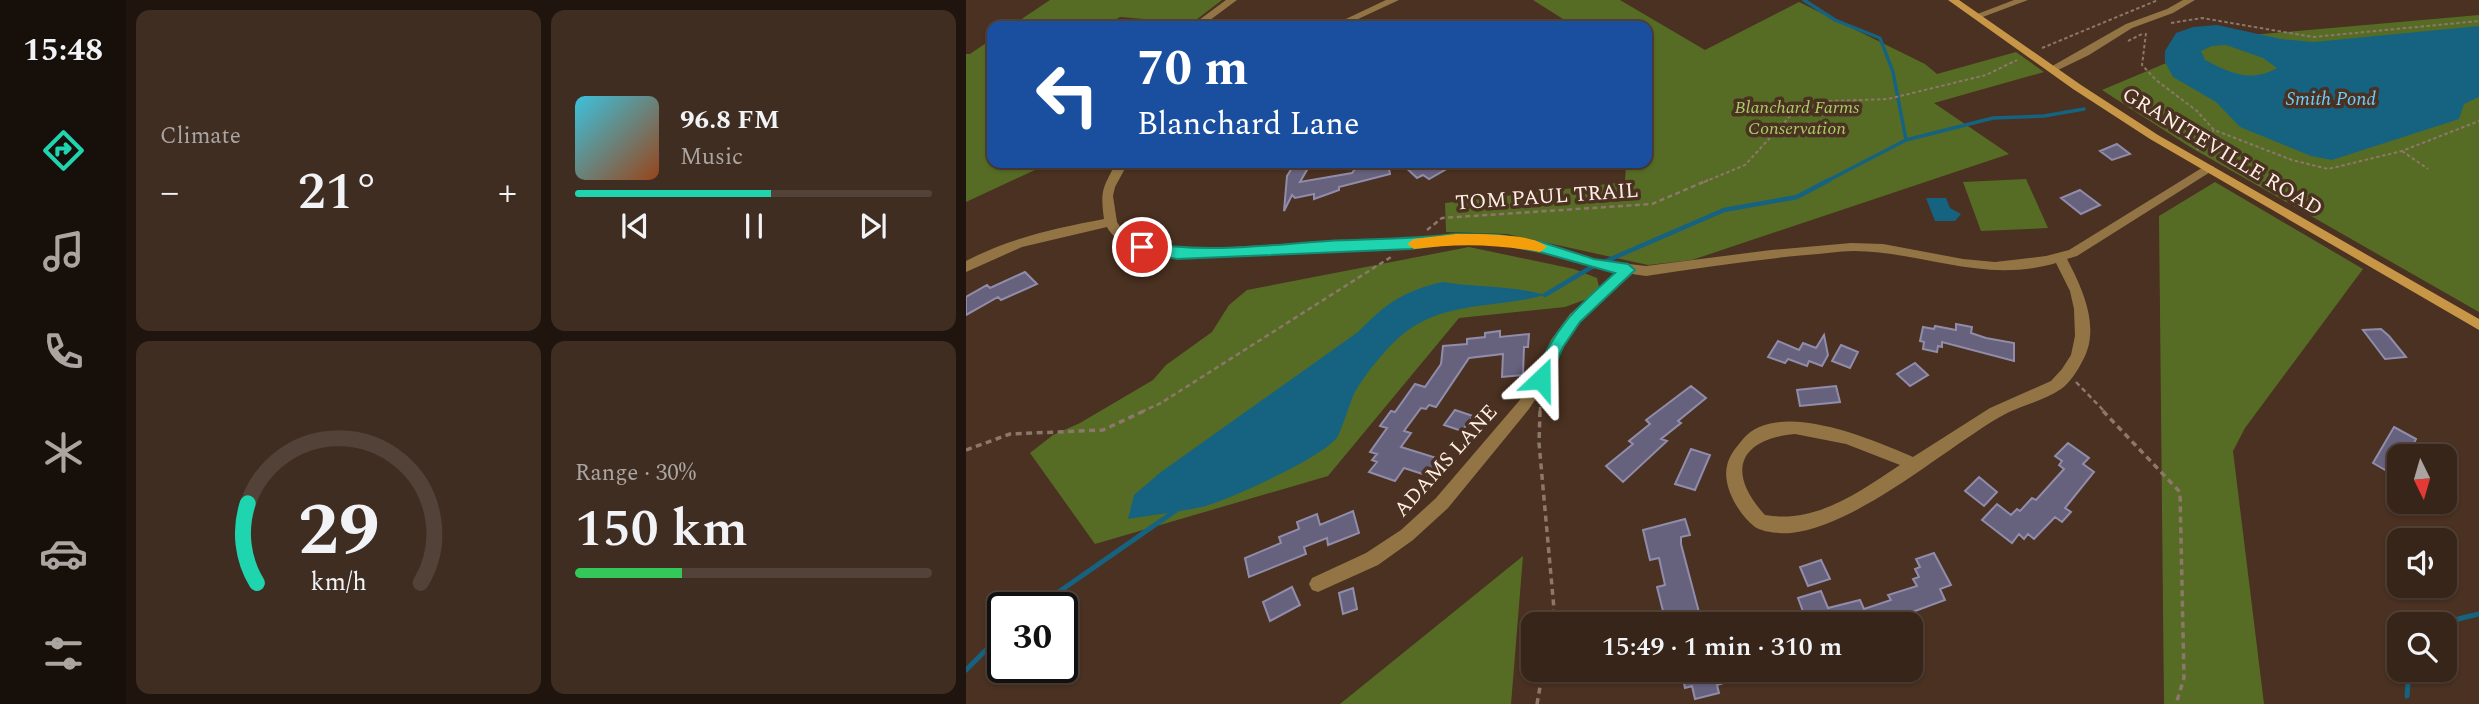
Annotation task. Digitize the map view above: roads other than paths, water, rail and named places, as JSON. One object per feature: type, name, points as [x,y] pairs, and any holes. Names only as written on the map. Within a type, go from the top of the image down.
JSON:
[{"type":"main road","name":"GRANITEVILLE ROAD","points":[[1953,0],[2052,69],[2190,158],[2479,325]]},
{"type":"street","points":[[1203,21],[1232,0]]},
{"type":"street","points":[[1347,21],[1395,0]]},
{"type":"street","points":[[1977,16],[2023,0]]},
{"type":"street","points":[[2052,69],[2093,49],[2129,26],[2170,11],[2190,0]]},
{"type":"street","points":[[1119,168],[1107,196],[1111,222],[1117,233],[1130,242],[1177,254],[1410,244],[1456,239],[1498,240],[1541,247],[1594,264],[1646,271],[1795,251],[1851,247],[1883,248],[1963,264],[1995,267],[2059,257],[2073,253],[2209,169]]},
{"type":"street","points":[[966,267],[983,257],[1033,239],[1111,222]]},
{"type":"street","points":[[1914,464],[1840,437],[1802,428],[1778,427],[1747,442],[1736,460],[1733,481],[1742,502],[1761,522],[1792,526],[1822,517],[1856,500],[1914,464],[1995,412],[2056,385],[2078,356],[2082,336],[2077,291],[2059,257]]},
{"type":"street","name":"ADAMS LANE","points":[[1318,584],[1372,559],[1407,535],[1441,503],[1524,405],[1541,379],[1556,344],[1575,318],[1628,270]]},
{"type":"water","name":"Smith Pond","points":[[2217,25],[2281,39],[2314,42],[2479,26],[2479,97],[2464,104],[2459,119],[2332,160],[2311,156],[2240,127],[2216,102],[2173,77],[2165,62],[2165,51],[2176,33],[2193,27]],"holes":[[[2226,45],[2263,58],[2277,68],[2258,75],[2249,75],[2223,69],[2205,60],[2201,51],[2212,46]]]},
{"type":"water","points":[[1926,198],[1946,198],[1950,208],[1961,214],[1955,221],[1935,221]]},
{"type":"water","points":[[1443,282],[1545,295],[1457,310],[1423,321],[1392,344],[1363,379],[1353,396],[1338,436],[1330,445],[1275,477],[1214,503],[1128,519],[1134,495],[1161,472],[1358,332],[1387,306],[1417,289]]},
{"type":"waterway","points":[[1804,0],[1835,20],[1880,38],[1893,72],[1906,140]]},
{"type":"waterway","points":[[1906,140],[1993,118],[2044,116],[2084,109]]},
{"type":"waterway","points":[[1825,182],[1906,140]]},
{"type":"waterway","points":[[1545,295],[1590,268],[1724,210],[1797,197],[1829,180]]},
{"type":"waterway","points":[[1059,592],[1175,511]]},
{"type":"waterway","points":[[2457,620],[2479,614]]},
{"type":"waterway","points":[[966,670],[987,649]]},
{"type":"waterway","points":[[2407,696],[2408,682]]},
{"type":"park label","name":"Blanchard Farms Conservation","points":[[1797,117]]}]
